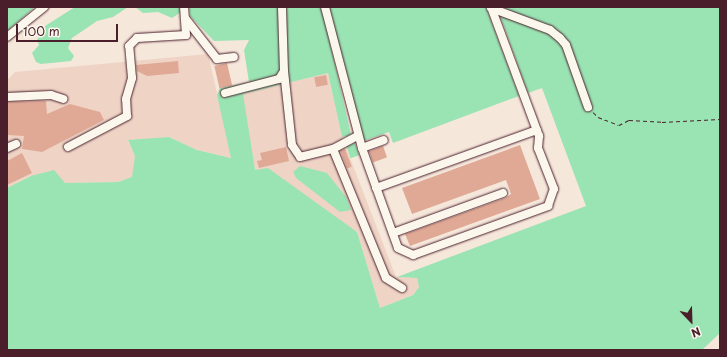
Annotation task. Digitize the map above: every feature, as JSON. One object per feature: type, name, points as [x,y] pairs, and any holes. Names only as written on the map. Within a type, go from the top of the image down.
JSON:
[{"type":"street","points":[[7,37],[44,7]]},
{"type":"street","points":[[68,146],[127,116],[126,99],[132,78],[129,46],[137,38],[186,35],[184,7]]},
{"type":"street","points":[[282,7],[284,71],[292,145],[300,157],[333,149],[357,136]]},
{"type":"street","points":[[325,7],[357,136],[398,248],[413,255],[548,206],[554,189],[538,148],[537,130],[491,8]]},
{"type":"street","points":[[491,8],[550,30],[560,38],[566,45],[588,107]]},
{"type":"street","points":[[185,18],[217,59],[234,57]]},
{"type":"street","points":[[225,93],[278,79],[284,71]]},
{"type":"street","points":[[7,97],[51,95],[63,99]]},
{"type":"street","points":[[376,188],[537,130]]},
{"type":"street","points":[[362,148],[384,140]]},
{"type":"street","points":[[7,148],[16,144]]},
{"type":"street","points":[[333,149],[386,278],[402,288]]},
{"type":"street","points":[[393,233],[503,193]]},
{"type":"path","points":[[588,107],[598,117],[619,125],[629,120],[662,122],[720,119]]},
{"type":"shaded area","points":[[208,54],[232,158],[197,150],[169,137],[128,141],[135,156],[133,177],[118,182],[65,183],[31,176],[7,188],[7,80],[15,72]]},
{"type":"shaded area","points":[[328,73],[342,137],[396,277],[417,278],[419,287],[413,295],[380,308],[357,232],[255,170],[242,94]]},
{"type":"green space","points":[[7,7],[35,7],[7,31]]},
{"type":"green space","points":[[75,7],[128,7],[113,17],[97,21],[72,38],[68,48],[74,56],[71,61],[41,64],[36,62],[32,53],[39,45],[37,40],[45,26]]},
{"type":"green space","points":[[135,7],[180,7],[181,12],[172,18],[158,12],[143,13]]},
{"type":"green space","points":[[189,7],[322,7],[351,135],[342,137],[328,73],[243,94],[255,170],[268,168],[357,232],[380,308],[413,295],[419,287],[417,278],[397,277],[586,206],[542,88],[528,93],[497,7],[720,7],[720,333],[702,350],[7,350],[7,188],[31,176],[54,170],[65,183],[118,182],[132,177],[135,156],[128,140],[169,137],[197,150],[231,158],[217,95],[220,88],[249,82],[244,50],[249,40],[214,41],[190,16]]},
{"type":"green space","points":[[328,7],[486,7],[519,96],[393,143],[389,132],[363,141]]},
{"type":"green space","points":[[355,143],[359,155],[350,158],[346,146]]},
{"type":"green space","points":[[300,166],[327,173],[346,197],[351,210],[340,212],[296,178],[293,172]]},
{"type":"building","points":[[178,61],[179,73],[147,76],[137,71],[136,65]]},
{"type":"building","points":[[227,63],[232,85],[220,88],[214,66]]},
{"type":"building","points":[[326,75],[328,85],[316,87],[314,77]]},
{"type":"building","points":[[46,101],[47,114],[70,104],[100,112],[104,120],[42,152],[22,149],[24,136],[7,135],[7,102]]},
{"type":"building","points":[[520,145],[540,199],[410,246],[405,234],[505,198],[511,194],[506,180],[412,214],[402,188]]},
{"type":"building","points":[[383,146],[387,157],[373,162],[369,151]]},
{"type":"building","points":[[286,147],[289,161],[259,168],[257,161],[262,160],[260,153]]},
{"type":"building","points":[[345,149],[352,167],[347,169],[340,151]]},
{"type":"building","points":[[22,153],[32,173],[7,185],[7,161]]}]
